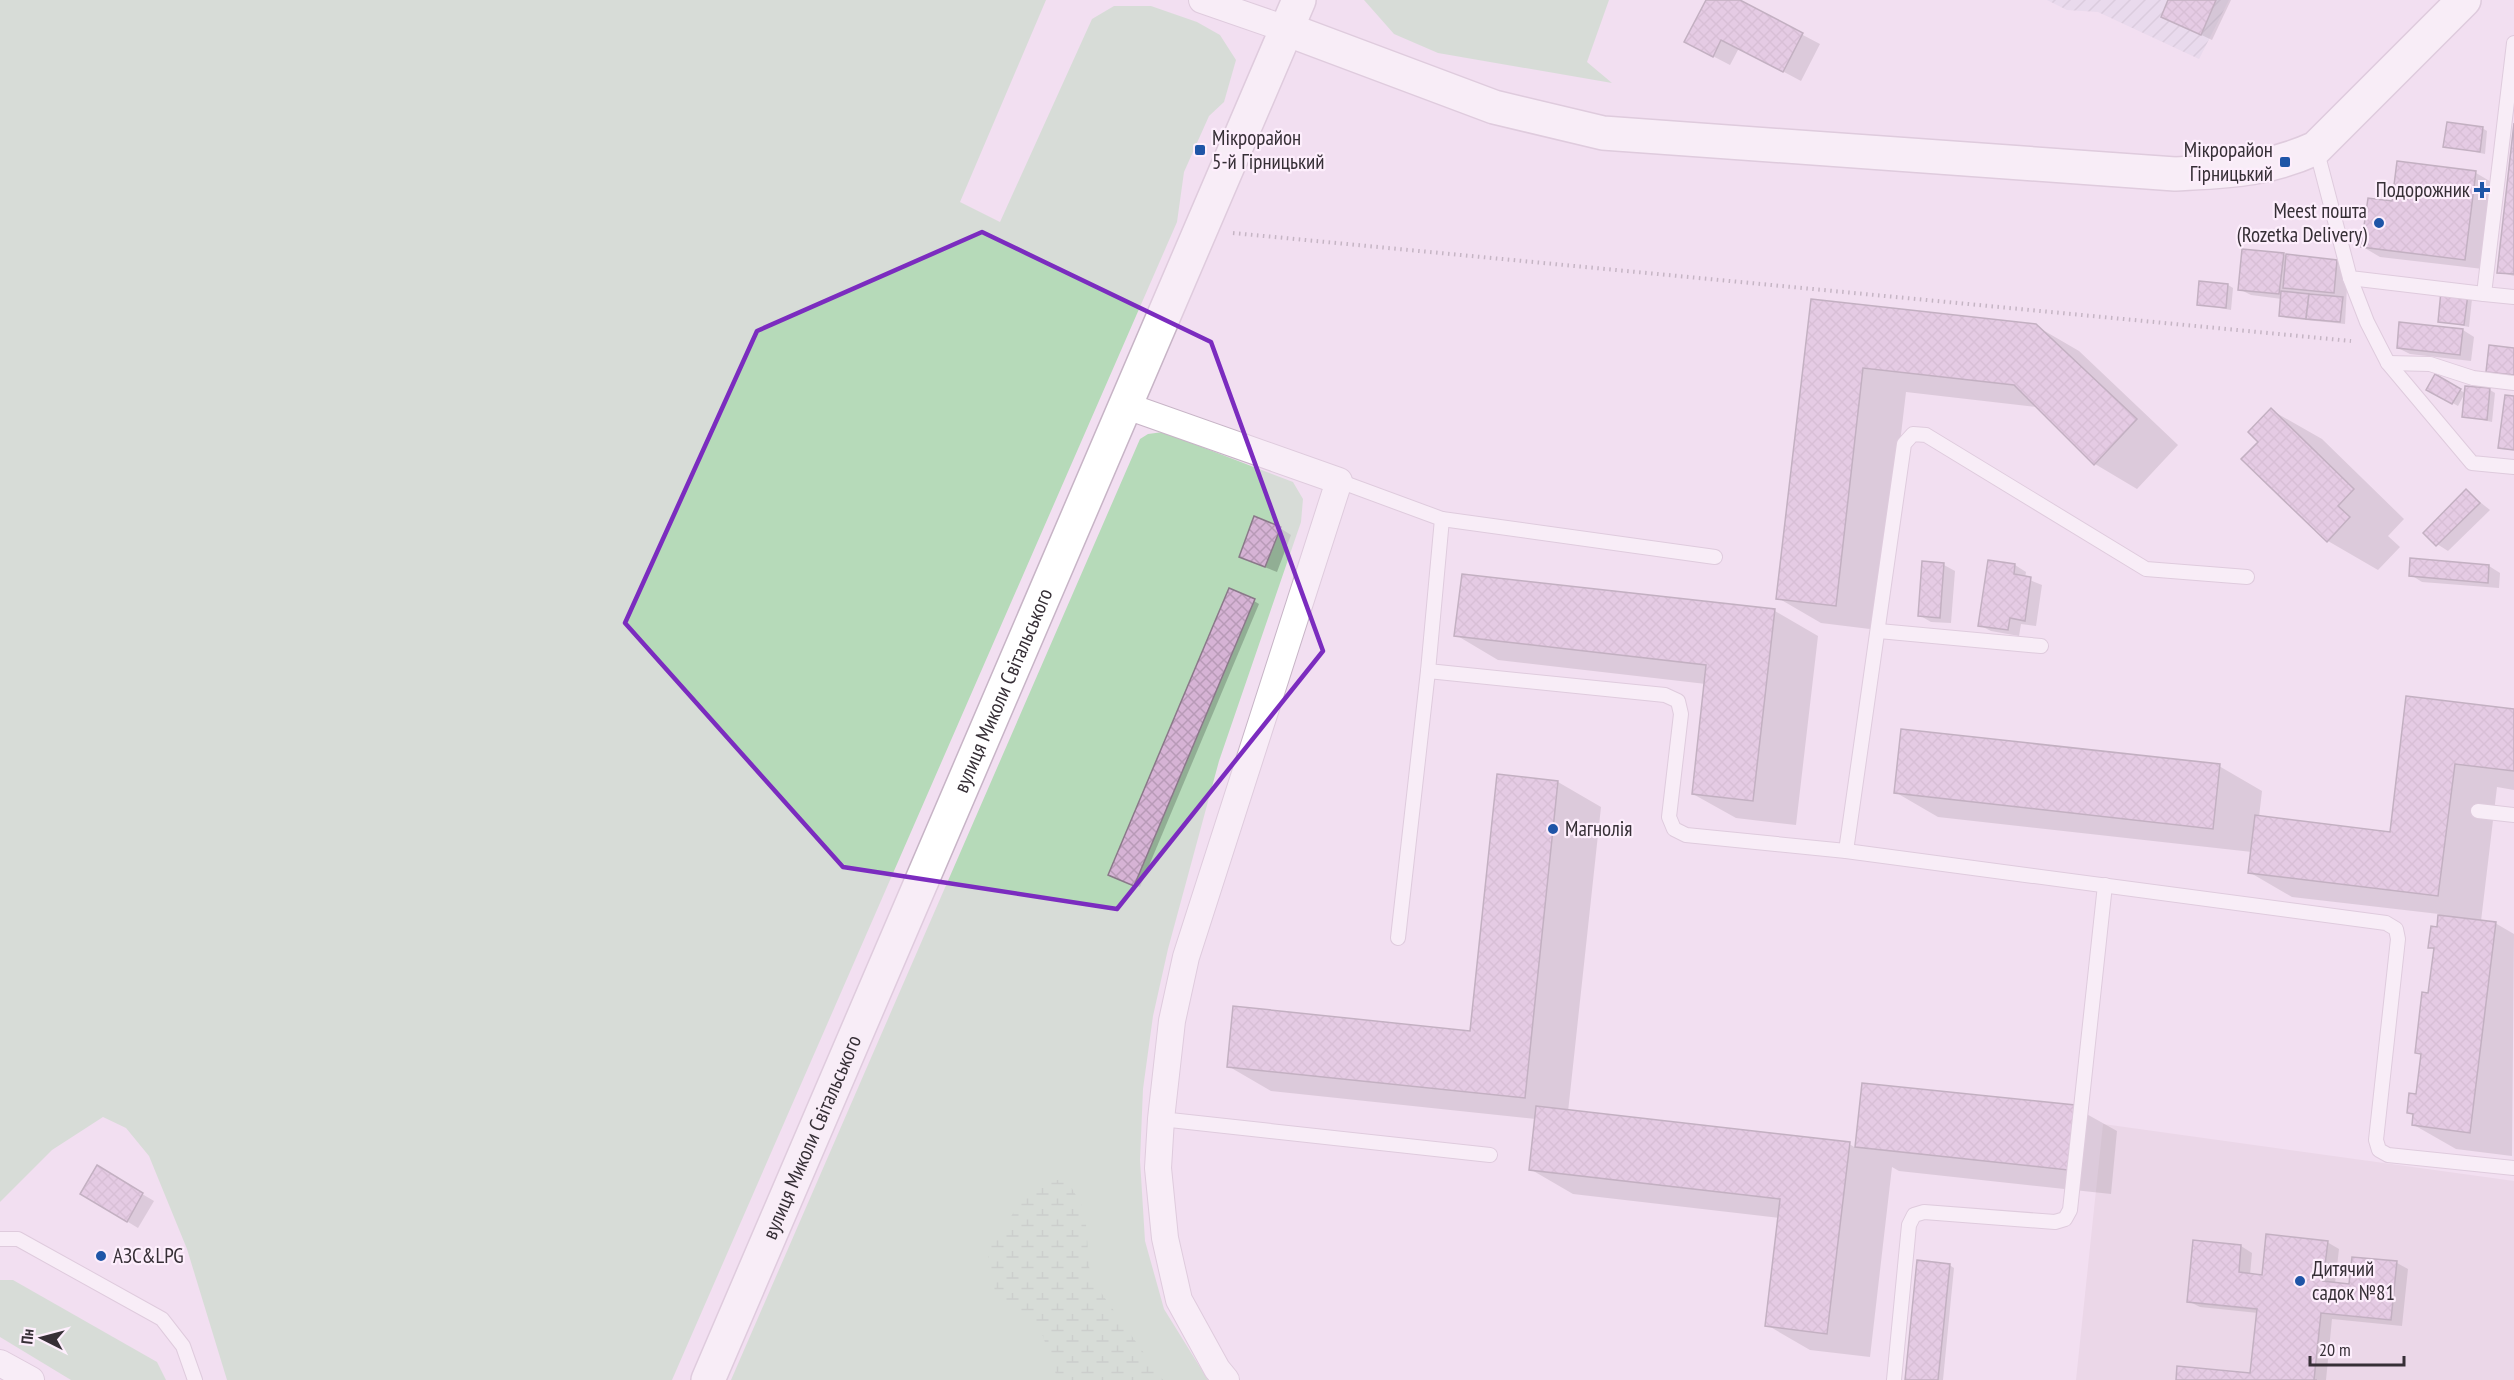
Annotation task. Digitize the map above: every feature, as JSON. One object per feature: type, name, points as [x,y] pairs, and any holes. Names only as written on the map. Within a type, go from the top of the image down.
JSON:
[{"type":"main road","points":[[1293,14],[1494,106],[1603,133],[2175,174],[2246,171],[2285,162],[2316,148],[2464,0]]},
{"type":"main road","name":"вулиця Миколи Світальського","points":[[708,1380],[1293,14]]},
{"type":"street","points":[[1202,0],[1293,14]]},
{"type":"street","points":[[1124,405],[1339,481],[1186,957],[1172,1021],[1158,1168],[1164,1227],[1179,1300],[1217,1369],[1226,1380]]},
{"type":"lane","points":[[2484,294],[2514,43]]},
{"type":"lane","points":[[2316,148],[2350,278],[2388,363],[2472,463],[2514,467]]},
{"type":"lane","points":[[2350,278],[2514,297]]},
{"type":"lane","points":[[2388,363],[2430,364],[2473,378],[2514,383]]},
{"type":"lane","points":[[1846,851],[1904,444],[1913,434],[1926,435],[2146,569],[2247,577]]},
{"type":"lane","points":[[1339,481],[1442,519],[1715,557]]},
{"type":"lane","points":[[1398,938],[1428,671],[1442,519]]},
{"type":"lane","points":[[1879,631],[2042,646]]},
{"type":"lane","points":[[1428,671],[1665,695],[1678,701],[1682,714],[1669,817],[1674,829],[1686,835],[1846,851],[2386,923],[2396,928],[2398,939],[2376,1140],[2379,1150],[2388,1155],[2514,1168]]},
{"type":"lane","points":[[2478,811],[2514,815]]},
{"type":"lane","points":[[1894,1380],[1909,1225],[1914,1215],[1924,1212],[2055,1222],[2065,1219],[2070,1210],[2106,885]]},
{"type":"lane","points":[[1161,1119],[1490,1155]]},
{"type":"lane","points":[[0,1239],[18,1239],[162,1318],[183,1346],[195,1380]]},
{"type":"path","points":[[1199,230],[2378,344]]},
{"type":"highlighted area","points":[[982,232],[1211,342],[1323,651],[1117,909],[843,867],[625,623],[757,331]]},
{"type":"shaded area","points":[[2047,0],[2229,0],[2199,59],[2098,12],[2067,10]]},
{"type":"shaded area","name":"Дитячий садок №81","points":[[2103,1124],[2514,1181],[2514,1380],[2076,1380]]},
{"type":"green space","points":[[0,0],[1046,0],[960,202],[1000,222],[1092,19],[1114,6],[1151,6],[1197,22],[1220,35],[1236,60],[1224,102],[1209,116],[1184,172],[1177,222],[672,1380],[227,1380],[187,1249],[149,1156],[126,1128],[103,1117],[52,1150],[0,1202]]},
{"type":"green space","points":[[1364,0],[1609,0],[1587,62],[1612,83],[1438,53],[1394,34]]},
{"type":"green space","points":[[1163,432],[1293,482],[1303,499],[1301,522],[1219,761],[1168,949],[1153,1016],[1143,1089],[1140,1160],[1145,1241],[1164,1309],[1208,1380],[731,1380],[1140,439],[1148,434]]},
{"type":"green space","points":[[1066,1178],[1085,1211],[1090,1277],[1163,1380],[1058,1380],[1039,1325],[997,1301],[987,1251],[1032,1186]]},
{"type":"green space","points":[[0,1280],[13,1280],[157,1362],[166,1380],[71,1380],[0,1337]]},
{"type":"building","points":[[1706,0],[1740,0],[1803,33],[1783,72],[1721,40],[1713,57],[1684,42]]},
{"type":"building","points":[[2168,0],[2216,0],[2201,35],[2161,17]]},
{"type":"building","points":[[2447,122],[2483,127],[2480,152],[2443,147]]},
{"type":"building","points":[[2514,123],[2514,274],[2497,273]]},
{"type":"building","points":[[2397,161],[2476,171],[2465,260],[2361,247],[2368,198],[2392,201]]},
{"type":"building","points":[[2242,249],[2284,253],[2279,294],[2238,290]]},
{"type":"building","points":[[2286,254],[2337,260],[2334,293],[2283,288]]},
{"type":"building","points":[[2199,281],[2228,284],[2226,308],[2197,305]]},
{"type":"building","points":[[2281,291],[2309,294],[2306,319],[2279,316]]},
{"type":"building","points":[[2441,291],[2468,294],[2464,325],[2438,322]]},
{"type":"building","points":[[2309,294],[2343,297],[2340,322],[2306,319]]},
{"type":"building","points":[[1811,299],[2036,324],[2137,419],[2094,465],[2014,385],[1863,368],[1836,606],[1776,599]]},
{"type":"building","points":[[2399,322],[2463,329],[2460,355],[2397,348]]},
{"type":"building","points":[[2489,345],[2514,348],[2514,375],[2486,372]]},
{"type":"building","points":[[2435,374],[2461,389],[2452,404],[2426,390]]},
{"type":"building","points":[[2465,386],[2490,388],[2487,420],[2462,417]]},
{"type":"building","points":[[2505,395],[2514,396],[2514,450],[2498,448]]},
{"type":"building","points":[[2271,408],[2354,489],[2338,506],[2350,517],[2327,542],[2241,459],[2258,442],[2248,432]]},
{"type":"building","points":[[2466,489],[2480,503],[2436,546],[2423,533]]},
{"type":"building","points":[[1254,516],[1281,527],[1265,567],[1239,557]]},
{"type":"building","points":[[2410,558],[2489,565],[2488,583],[2409,576]]},
{"type":"building","points":[[1988,560],[2015,564],[2014,574],[2031,577],[2025,621],[2010,618],[2008,630],[1978,626]]},
{"type":"building","points":[[1922,561],[1944,563],[1940,618],[1918,616]]},
{"type":"building","points":[[1462,574],[1775,609],[1753,801],[1692,794],[1706,665],[1454,636]]},
{"type":"building","points":[[1229,588],[1255,599],[1134,886],[1108,875]]},
{"type":"building","points":[[2406,696],[2514,709],[2514,771],[2455,764],[2438,896],[2248,873],[2255,815],[2390,832]]},
{"type":"building","points":[[1901,729],[2220,764],[2213,829],[1894,793]]},
{"type":"building","points":[[1497,774],[1558,781],[1525,1098],[1227,1067],[1233,1006],[1470,1031]]},
{"type":"building","points":[[2438,915],[2496,922],[2470,1133],[2412,1125],[2413,1114],[2407,1113],[2409,1093],[2416,1094],[2421,1054],[2415,1053],[2422,992],[2428,993],[2434,948],[2428,948],[2431,926],[2437,927]]},
{"type":"building","points":[[1862,1083],[2075,1105],[2068,1170],[1855,1147]]},
{"type":"building","points":[[1536,1106],[1850,1142],[1827,1334],[1765,1326],[1780,1199],[1529,1170]]},
{"type":"building","points":[[97,1165],[143,1193],[127,1222],[80,1194]]},
{"type":"building","points":[[2266,1234],[2328,1241],[2323,1281],[2349,1284],[2352,1257],[2397,1261],[2391,1320],[2321,1313],[2314,1380],[2176,1380],[2177,1366],[2250,1373],[2257,1309],[2187,1302],[2193,1240],[2241,1245],[2239,1272],[2262,1275]]},
{"type":"building","points":[[1917,1260],[1950,1264],[1938,1380],[1905,1380]]},
{"type":"place","name":"Мiкрорайон 5-й Гiрницький","points":[[1200,150]]},
{"type":"place","name":"Мiкрорайон Гiрницький","points":[[2285,162]]},
{"type":"place","name":"Подорожник","points":[[2482,190]]},
{"type":"place","name":"Meest пошта (Rozetka Delivery)","points":[[2379,223]]},
{"type":"place","name":"Магнолія","points":[[1553,829]]},
{"type":"place","name":"АЗС&LPG","points":[[101,1256]]},
{"type":"place","name":"Дитячий садок №81","points":[[2300,1281]]}]
